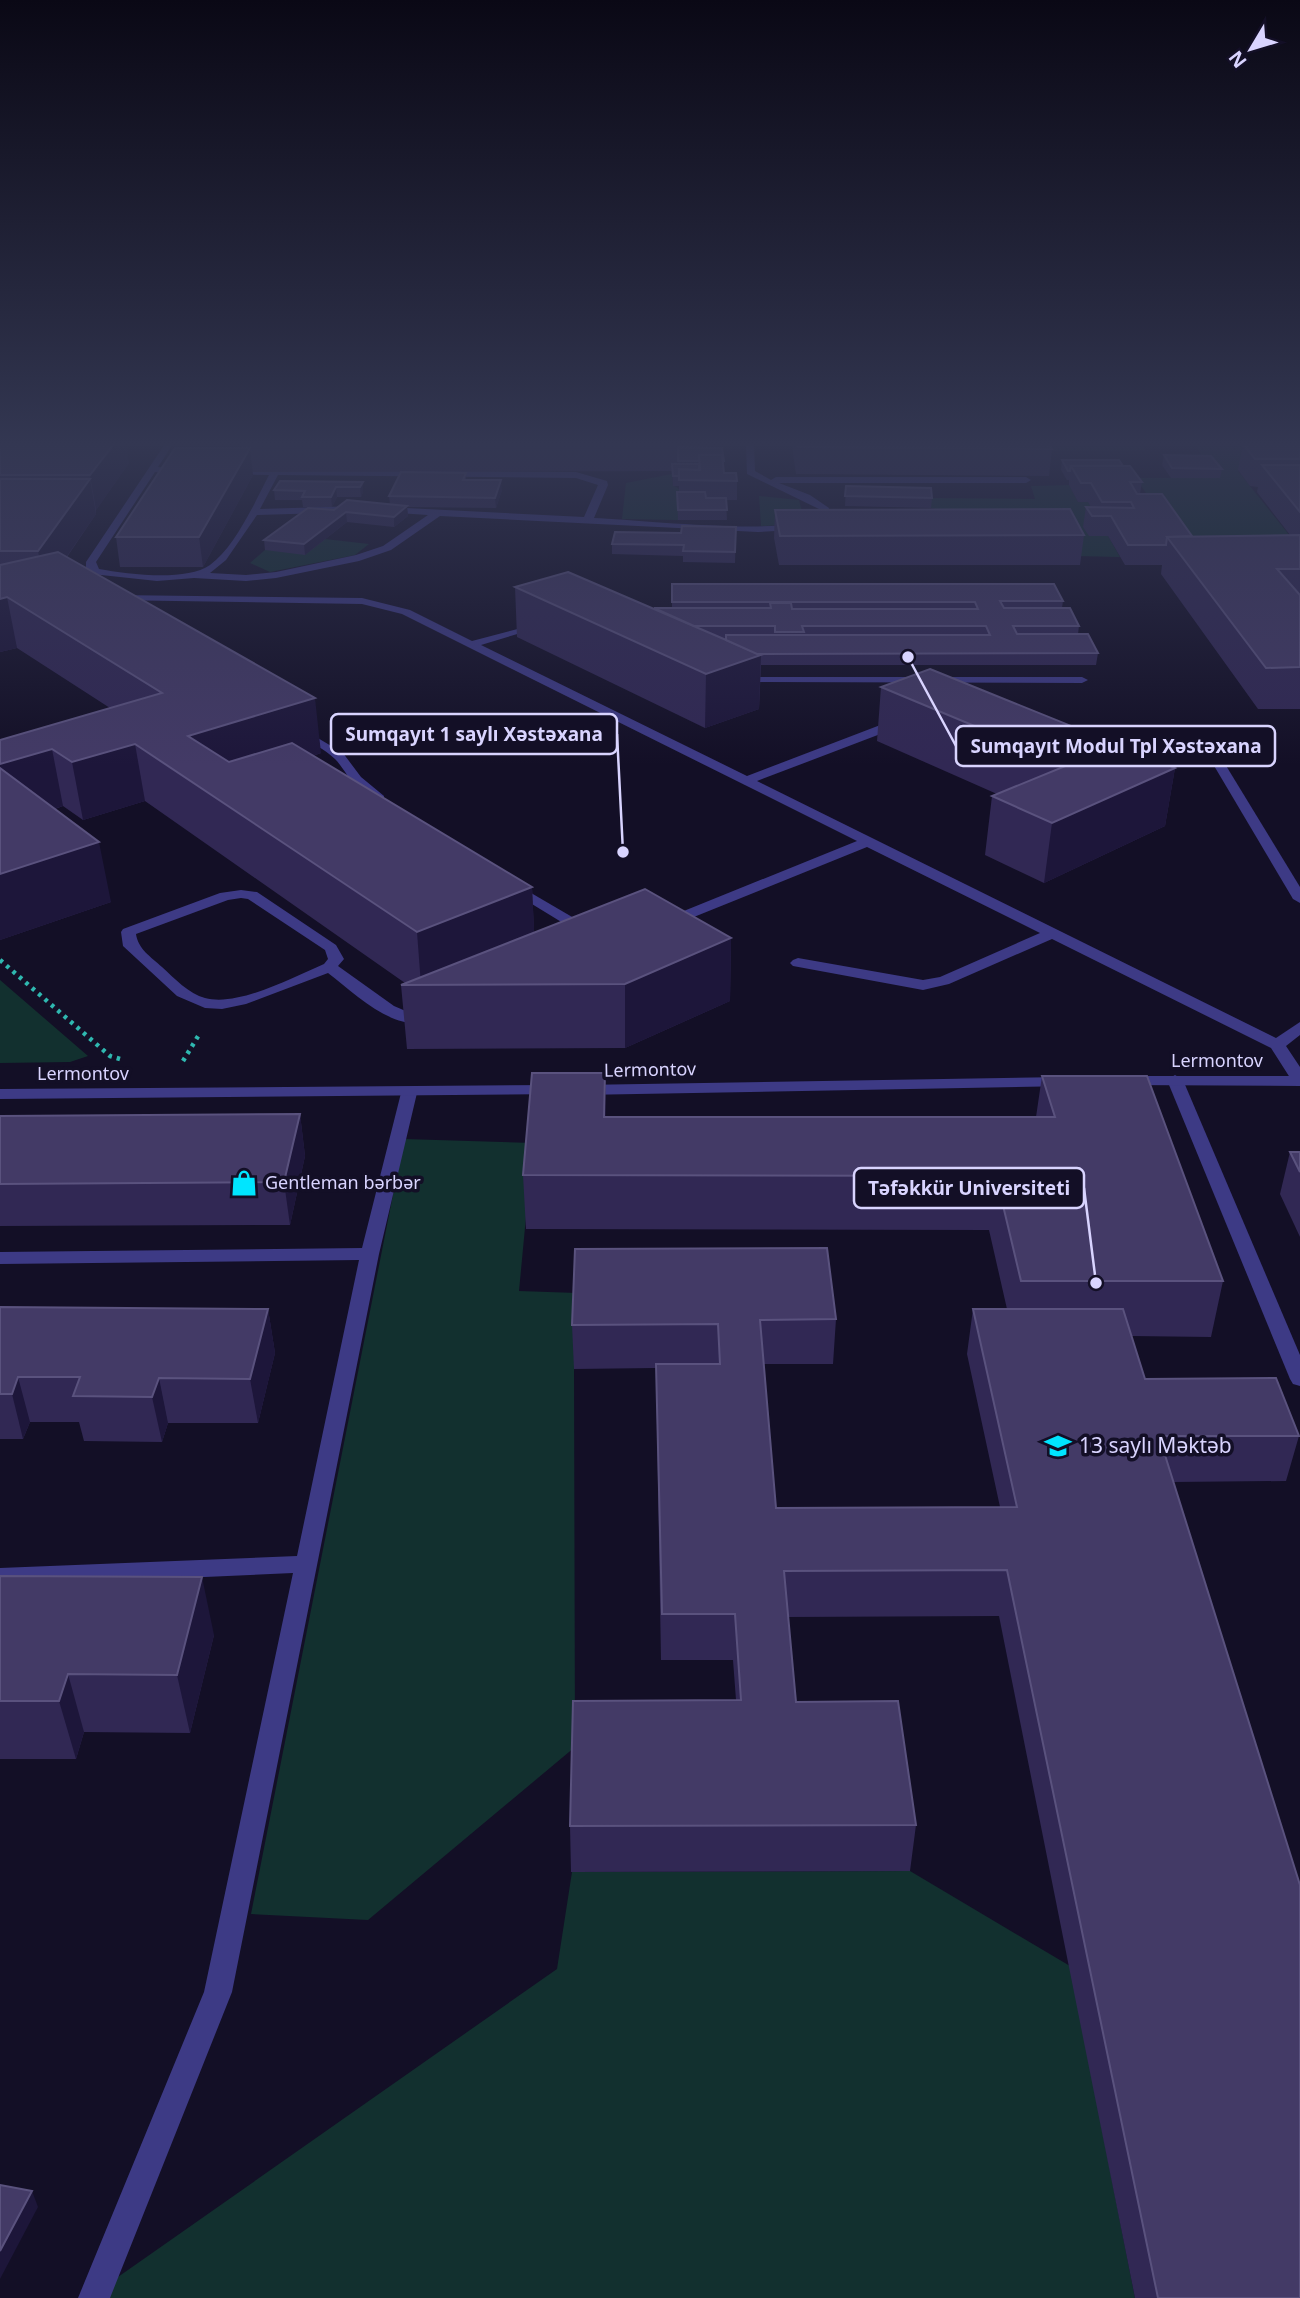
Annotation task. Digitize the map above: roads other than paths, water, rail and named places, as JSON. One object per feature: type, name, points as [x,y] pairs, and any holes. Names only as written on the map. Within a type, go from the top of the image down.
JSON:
[{"type":"street","points":[[99,551],[91,569],[107,574],[246,578],[286,573],[359,558],[378,551]]},
{"type":"street","points":[[193,575],[215,566],[226,551]]},
{"type":"street","points":[[96,597],[362,601],[406,612],[1277,1045],[1300,1080]]},
{"type":"street","points":[[473,644],[550,621]]},
{"type":"street","points":[[724,678],[1082,680]]},
{"type":"street","points":[[965,697],[976,689],[981,680]]},
{"type":"street","points":[[746,781],[916,716]]},
{"type":"street","points":[[291,726],[338,756],[356,780],[388,805]]},
{"type":"street","points":[[1219,764],[1300,899]]},
{"type":"street","points":[[657,927],[867,842]]},
{"type":"street","points":[[505,881],[600,938]]},
{"type":"street","points":[[252,895],[331,948],[336,959],[329,967],[244,1000],[218,1006],[194,1000],[130,946],[128,932],[225,896],[252,895]]},
{"type":"street","points":[[798,963],[923,985],[944,981],[1052,933]]},
{"type":"street","points":[[329,967],[397,1015],[410,1020],[444,1012]]},
{"type":"street","points":[[1277,1045],[1300,1027]]},
{"type":"street","points":[[1175,1080],[1300,1379]]},
{"type":"street","name":"Lermontov","points":[[1106,1081],[1300,1080]]},
{"type":"street","name":"Lermontov","points":[[0,1094],[409,1093],[1078,1082]]},
{"type":"street","points":[[94,2298],[218,1992],[304,1564],[370,1254],[409,1093]]},
{"type":"street","points":[[0,1258],[370,1254]]},
{"type":"street","points":[[0,1577],[304,1564]]},
{"type":"place","name":"Sumqayıt Modul Tpl Xəstəxana","points":[[908,657]]},
{"type":"place","name":"Sumqayıt 1 saylı Xəstəxana","points":[[623,852]]},
{"type":"place","name":"Gentleman bәrbәr","points":[[244,1183]]},
{"type":"place","name":"Təfəkkür Universiteti","points":[[1096,1283]]},
{"type":"place","name":"13 saylı Məktəb","points":[[1058,1446]]}]
